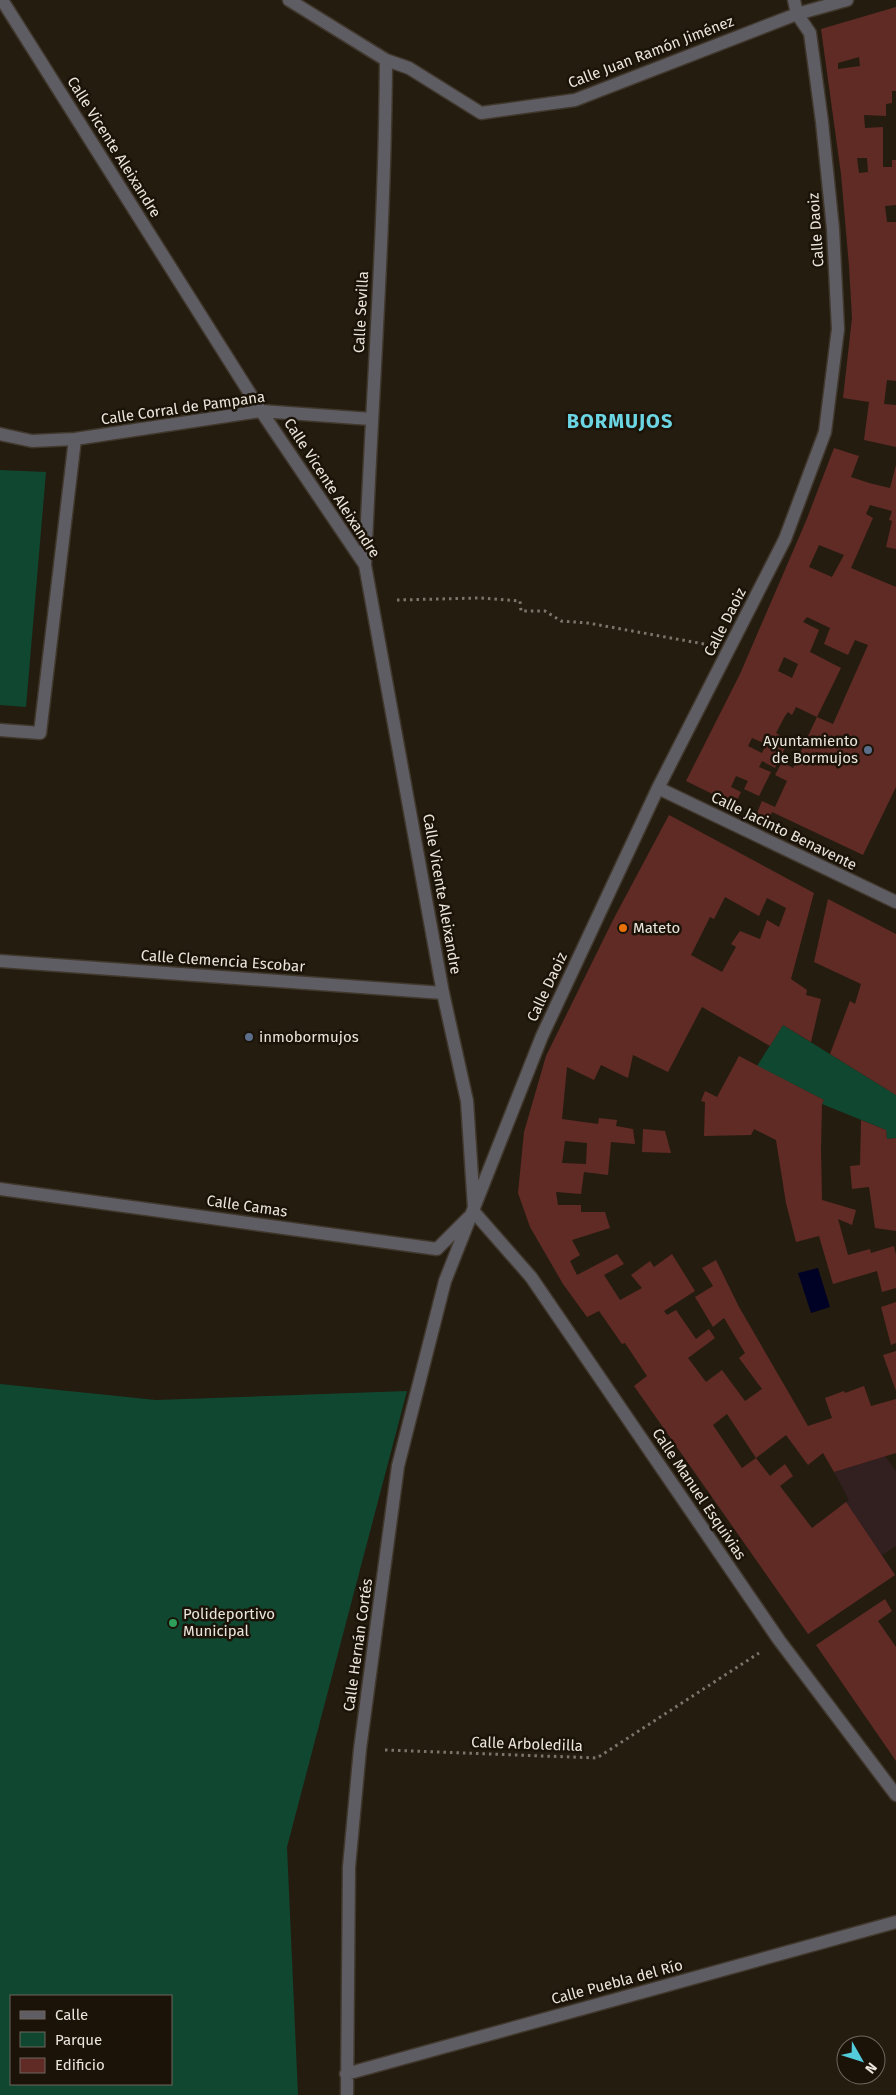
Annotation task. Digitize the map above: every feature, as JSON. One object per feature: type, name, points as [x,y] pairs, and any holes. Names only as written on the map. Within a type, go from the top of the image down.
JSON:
[{"type":"street","name":"Calle Vicente Aleixandre","points":[[2,0],[261,411],[366,565],[444,993],[467,1101],[474,1212]]},
{"type":"street","name":"Calle Juan Ramón Jiménez","points":[[289,0],[386,60],[409,68],[481,114],[576,100],[797,14],[846,0]]},
{"type":"street","name":"Calle Daoiz","points":[[474,1212],[542,1036],[658,788],[786,539],[825,432],[838,329],[833,229],[822,122],[810,34],[797,14],[794,0]]},
{"type":"street","name":"Calle Sevilla","points":[[366,565],[371,418],[385,174],[386,60]]},
{"type":"street","name":"Calle Corral de Pampana","points":[[0,434],[32,440],[74,439],[261,411],[371,418]]},
{"type":"street","points":[[0,730],[40,733],[74,439]]},
{"type":"street","name":"Calle Jacinto Benavente","points":[[658,788],[896,902]]},
{"type":"street","name":"Calle Clemencia Escobar","points":[[0,961],[444,993]]},
{"type":"street","name":"Calle Camas","points":[[0,1188],[438,1249],[474,1212]]},
{"type":"street","name":"Calle Manuel Esquivias","points":[[474,1212],[531,1277],[779,1640],[896,1795]]},
{"type":"street","name":"Calle Hernán Cortés","points":[[347,2095],[349,1867],[360,1749],[398,1466],[445,1282],[474,1212]]},
{"type":"street","name":"Calle Puebla del Río","points":[[346,2074],[896,1922]]},
{"type":"path","points":[[422,599],[480,598],[520,601],[521,611],[545,611],[561,621],[588,623],[729,649]]},
{"type":"path","name":"Calle Arboledilla","points":[[360,1749],[597,1758],[779,1640]]},
{"type":"shaded area","points":[[885,1456],[896,1471],[896,1546],[882,1555],[895,1575],[808,1634],[761,1566],[849,1500],[834,1472]]},
{"type":"green space","points":[[0,470],[46,472],[26,707],[0,705]]},
{"type":"green space","points":[[783,1025],[896,1095],[896,1138],[887,1139],[886,1130],[822,1104],[824,1100],[757,1066]]},
{"type":"green space","name":"Polideportivo Municipal","points":[[0,1384],[156,1400],[407,1391],[287,1847],[298,2095],[0,2095]]},
{"type":"water","points":[[818,1268],[830,1307],[811,1313],[798,1273]]},
{"type":"building","points":[[896,7],[896,91],[892,91],[892,103],[886,104],[886,116],[864,115],[865,128],[883,127],[883,167],[892,167],[892,160],[896,160],[896,205],[885,206],[887,222],[896,222],[896,381],[887,380],[884,404],[896,405],[896,447],[864,440],[869,402],[843,398],[852,318],[849,266],[841,174],[821,29]],"holes":[[[859,57],[860,66],[838,69],[838,63]],[[857,158],[867,158],[868,172],[859,173]]]},
{"type":"building","points":[[834,448],[859,456],[851,477],[869,483],[890,488],[896,465],[896,549],[886,547],[892,521],[889,520],[892,511],[870,505],[866,514],[873,518],[851,568],[896,587],[896,787],[863,855],[772,812],[768,821],[756,815],[762,801],[775,807],[787,781],[775,775],[782,762],[793,768],[817,717],[796,707],[792,715],[788,712],[776,733],[789,740],[775,768],[762,761],[759,767],[771,772],[759,796],[744,789],[748,781],[736,776],[731,787],[741,792],[735,805],[686,781],[740,674],[806,521]],"holes":[[[819,545],[844,555],[832,577],[809,567]],[[807,617],[830,628],[824,644],[848,655],[855,640],[868,645],[833,724],[817,717],[841,668],[810,652],[819,630],[803,622]],[[784,657],[798,664],[792,678],[778,671]],[[752,738],[766,744],[762,753],[748,746]]]},
{"type":"building","points":[[669,815],[814,893],[791,979],[807,990],[806,995],[821,999],[811,1042],[783,1025],[770,1046],[702,1007],[668,1072],[633,1055],[628,1078],[601,1065],[594,1080],[567,1067],[562,1119],[598,1124],[599,1118],[617,1120],[616,1126],[633,1129],[635,1144],[611,1142],[608,1175],[584,1172],[581,1194],[556,1192],[558,1205],[581,1205],[581,1212],[605,1212],[610,1228],[572,1240],[580,1255],[570,1261],[577,1275],[617,1254],[624,1264],[604,1275],[620,1300],[642,1288],[631,1275],[650,1261],[654,1267],[672,1254],[695,1291],[664,1311],[667,1315],[676,1310],[696,1339],[709,1329],[715,1338],[688,1358],[706,1382],[722,1370],[745,1401],[762,1389],[739,1358],[745,1353],[724,1318],[713,1327],[695,1297],[713,1286],[702,1268],[716,1260],[739,1307],[808,1426],[832,1418],[825,1398],[844,1391],[845,1393],[864,1386],[871,1406],[896,1399],[896,1453],[834,1472],[823,1453],[808,1465],[786,1435],[756,1458],[770,1476],[785,1464],[793,1476],[780,1486],[812,1528],[846,1502],[895,1575],[808,1634],[634,1386],[647,1376],[625,1343],[622,1344],[599,1311],[587,1317],[563,1284],[530,1227],[518,1193],[524,1132],[546,1056],[613,920]],"holes":[[[725,897],[759,916],[767,898],[786,908],[779,927],[767,920],[760,939],[740,931],[731,944],[736,947],[722,972],[691,955],[710,917],[714,919]],[[565,1141],[587,1143],[586,1164],[562,1163]],[[727,1414],[756,1458],[742,1468],[713,1425]]]},
{"type":"building","points":[[828,899],[896,934],[896,1095],[830,1054],[850,1001],[855,1004],[861,984],[814,962]]},
{"type":"building","points":[[739,1056],[824,1100],[822,1104],[821,1148],[822,1200],[856,1210],[852,1225],[838,1219],[848,1255],[870,1249],[871,1253],[894,1246],[896,1255],[896,1288],[882,1292],[877,1271],[833,1284],[819,1236],[796,1242],[786,1203],[776,1140],[754,1129],[751,1135],[704,1136],[705,1102],[701,1101],[705,1091],[717,1097]]},
{"type":"building","points":[[861,1120],[886,1130],[887,1139],[896,1138],[896,1231],[875,1228],[869,1187],[852,1189],[850,1166],[860,1165]]},
{"type":"building","points":[[643,1129],[665,1131],[671,1153],[642,1152]]},
{"type":"building","points":[[896,1302],[896,1343],[891,1345],[881,1307]]},
{"type":"building","points":[[896,1351],[896,1391],[883,1355]]},
{"type":"building","points":[[885,1599],[892,1611],[878,1621],[896,1647],[896,1761],[816,1645]]},
{"type":"place","name":"Ayuntamiento de Bormujos","points":[[868,750]]},
{"type":"place","name":"Mateto","points":[[623,928]]},
{"type":"place","name":"inmobormujos","points":[[249,1037]]},
{"type":"place","name":"Polideportivo Municipal","points":[[173,1623]]},
{"type":"district","name":"BORMUJOS","points":[[620,421]]}]
